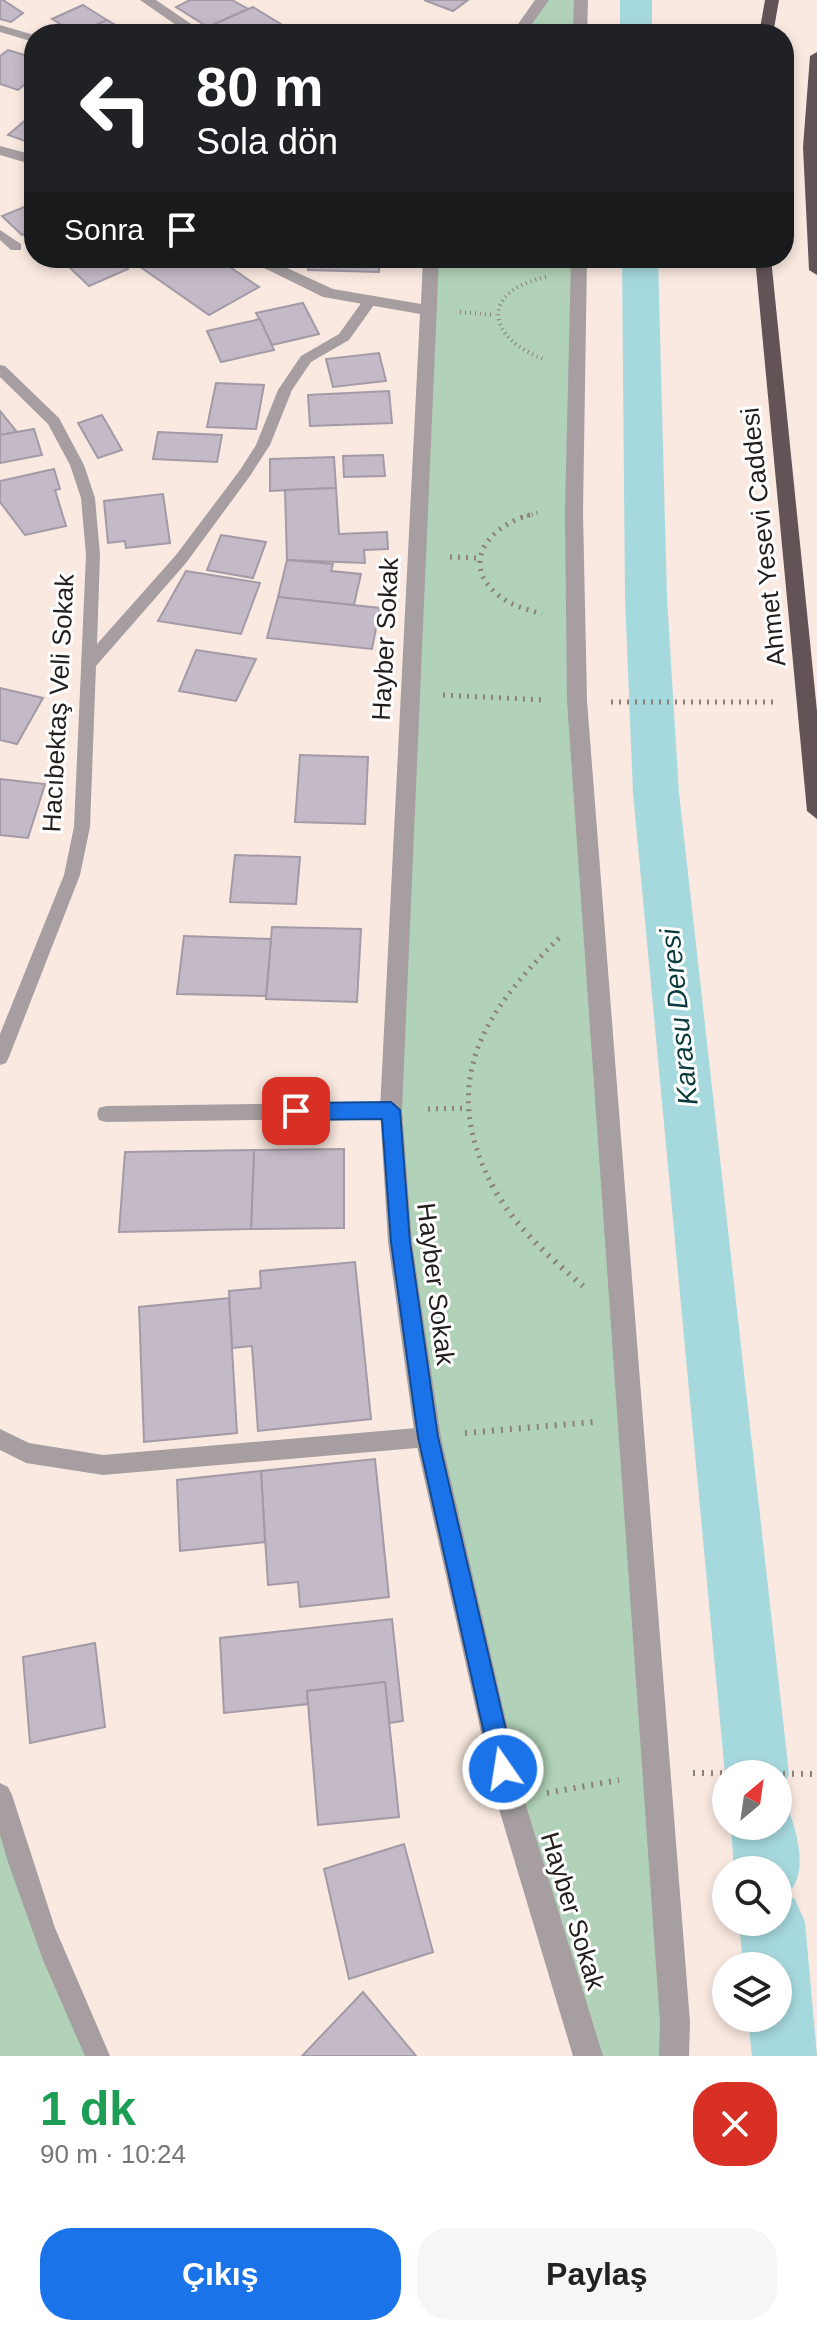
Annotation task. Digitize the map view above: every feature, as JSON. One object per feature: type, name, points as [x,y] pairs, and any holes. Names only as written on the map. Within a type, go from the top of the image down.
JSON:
[{"type":"highway","points":[[768,24],[772,0]]},
{"type":"highway","points":[[817,56],[810,147],[817,270]]},
{"type":"highway","name":"Ahmet Yesevi Caddesi","points":[[764,268],[817,811]]},
{"type":"street","points":[[147,0],[184,24]]},
{"type":"street","points":[[525,24],[542,0]]},
{"type":"street","points":[[580,24],[581,0]]},
{"type":"street","points":[[0,150],[24,157]]},
{"type":"street","points":[[273,268],[306,284],[369,302],[429,310]]},
{"type":"street","name":"Hayber Sokak","points":[[431,268],[391,1110],[400,1242],[428,1437],[510,1799],[588,2056]]},
{"type":"street","points":[[579,268],[574,512],[577,701],[675,2022],[674,2056]]},
{"type":"lane","points":[[0,28],[24,36]]},
{"type":"lane","points":[[0,234],[16,247]]},
{"type":"lane","points":[[87,666],[181,559],[237,483],[263,445],[285,390],[306,359],[344,337],[369,302]]},
{"type":"lane","name":"Hacıbektaş Veli Sokak","points":[[0,369],[54,421],[83,478],[93,555],[82,827],[72,875],[0,1057]]},
{"type":"lane","points":[[106,1114],[391,1110]]},
{"type":"lane","points":[[0,1439],[26,1453],[103,1465],[428,1437]]},
{"type":"lane","points":[[0,1795],[21,1874],[59,1979],[98,2056]]},
{"type":"path","points":[[576,268],[522,283],[509,292],[495,315],[497,328],[518,350],[535,358],[576,363]]},
{"type":"path","points":[[574,512],[544,512],[506,521],[482,544],[477,558],[479,573],[487,587],[501,599],[540,614],[574,615]]},
{"type":"path","points":[[410,694],[611,702],[806,702]]},
{"type":"path","points":[[593,916],[558,938],[501,998],[482,1030],[469,1066],[467,1108],[476,1155],[518,1225],[548,1260],[586,1288],[623,1307]]},
{"type":"path","points":[[428,1437],[631,1418]]},
{"type":"path","points":[[510,1799],[657,1773],[817,1774]]},
{"type":"green space","points":[[542,0],[581,0],[580,24],[525,24]]},
{"type":"green space","points":[[431,268],[579,268],[574,512],[674,2056],[588,2056],[428,1437],[391,1110]]},
{"type":"green space","points":[[0,1795],[98,2056],[0,2056]]},
{"type":"building","points":[[0,0],[23,13],[11,22],[0,19]]},
{"type":"building","points":[[190,0],[232,0],[248,9],[215,24],[203,24],[176,7]]},
{"type":"building","points":[[424,0],[468,0],[453,11]]},
{"type":"building","points":[[83,5],[107,20],[98,24],[60,24],[52,19]]},
{"type":"building","points":[[253,7],[281,24],[215,24]]},
{"type":"building","points":[[8,50],[24,55],[24,85],[18,90],[0,84],[0,56]]},
{"type":"building","points":[[24,121],[24,141],[8,135]]},
{"type":"building","points":[[24,207],[24,234],[22,235],[2,216]]},
{"type":"building","points":[[70,268],[128,269],[89,286]]},
{"type":"building","points":[[142,268],[231,268],[259,287],[209,315]]},
{"type":"building","points":[[308,268],[379,268],[379,272]]},
{"type":"building","points":[[303,303],[319,334],[272,345],[256,313]]},
{"type":"building","points":[[260,319],[274,350],[221,362],[207,331]]},
{"type":"building","points":[[379,353],[386,381],[333,387],[326,359]]},
{"type":"building","points":[[216,383],[264,385],[256,429],[207,427]]},
{"type":"building","points":[[389,391],[392,423],[310,426],[308,395]]},
{"type":"building","points":[[0,411],[17,432],[0,435]]},
{"type":"building","points":[[102,415],[122,450],[98,458],[78,423]]},
{"type":"building","points":[[34,429],[42,455],[0,463],[0,435]]},
{"type":"building","points":[[158,432],[222,435],[217,462],[153,459]]},
{"type":"building","points":[[383,455],[385,476],[344,477],[343,456]]},
{"type":"building","points":[[334,457],[336,488],[270,491],[270,459]]},
{"type":"building","points":[[54,469],[60,489],[55,490],[66,526],[25,535],[0,502],[0,481]]},
{"type":"building","points":[[336,488],[339,534],[387,532],[388,549],[364,550],[365,563],[287,560],[285,490]]},
{"type":"building","points":[[163,494],[170,543],[126,548],[125,541],[108,543],[104,501]]},
{"type":"building","points":[[221,535],[266,542],[253,578],[207,570]]},
{"type":"building","points":[[287,560],[333,564],[331,571],[361,574],[354,605],[278,597]]},
{"type":"building","points":[[186,571],[260,583],[241,634],[158,621]]},
{"type":"building","points":[[278,597],[380,608],[372,649],[267,638]]},
{"type":"building","points":[[196,650],[256,659],[236,701],[179,691]]},
{"type":"building","points":[[0,688],[43,698],[17,744],[0,740]]},
{"type":"building","points":[[300,755],[368,757],[365,824],[295,822]]},
{"type":"building","points":[[0,779],[45,784],[28,838],[0,835]]},
{"type":"building","points":[[235,855],[300,857],[296,904],[230,902]]},
{"type":"building","points":[[272,927],[361,929],[357,1002],[266,999]]},
{"type":"building","points":[[184,936],[271,939],[266,996],[177,994]]},
{"type":"building","points":[[344,1149],[344,1228],[251,1229],[254,1150]]},
{"type":"building","points":[[254,1150],[251,1229],[119,1232],[125,1152]]},
{"type":"building","points":[[355,1262],[371,1419],[258,1431],[252,1346],[232,1348],[229,1291],[261,1288],[260,1271]]},
{"type":"building","points":[[229,1298],[237,1433],[144,1442],[139,1307]]},
{"type":"building","points":[[375,1459],[389,1597],[300,1607],[298,1582],[268,1585],[261,1471]]},
{"type":"building","points":[[261,1471],[265,1542],[180,1551],[177,1480]]},
{"type":"building","points":[[392,1619],[403,1721],[389,1723],[385,1682],[307,1691],[308,1704],[224,1713],[220,1638]]},
{"type":"building","points":[[95,1643],[105,1727],[30,1743],[23,1657]]},
{"type":"building","points":[[385,1682],[399,1817],[318,1825],[307,1691]]},
{"type":"building","points":[[404,1844],[433,1952],[349,1979],[324,1869]]},
{"type":"building","points":[[363,1992],[416,2056],[302,2056]]},
{"type":"waterway","name":"Karasu Deresi","points":[[636,0],[636,24]]},
{"type":"waterway","name":"Karasu Deresi","points":[[640,268],[646,598],[656,793],[756,1760]]},
{"type":"waterway","name":"Karasu Deresi","points":[[764,1840],[766,1856]]},
{"type":"waterway","name":"Karasu Deresi","points":[[774,1936],[775,1952]]},
{"type":"waterway","name":"Karasu Deresi","points":[[784,2032],[786,2056]]},
{"type":"route","points":[[296,1111],[391,1110],[400,1242],[428,1437],[503,1769]]}]
